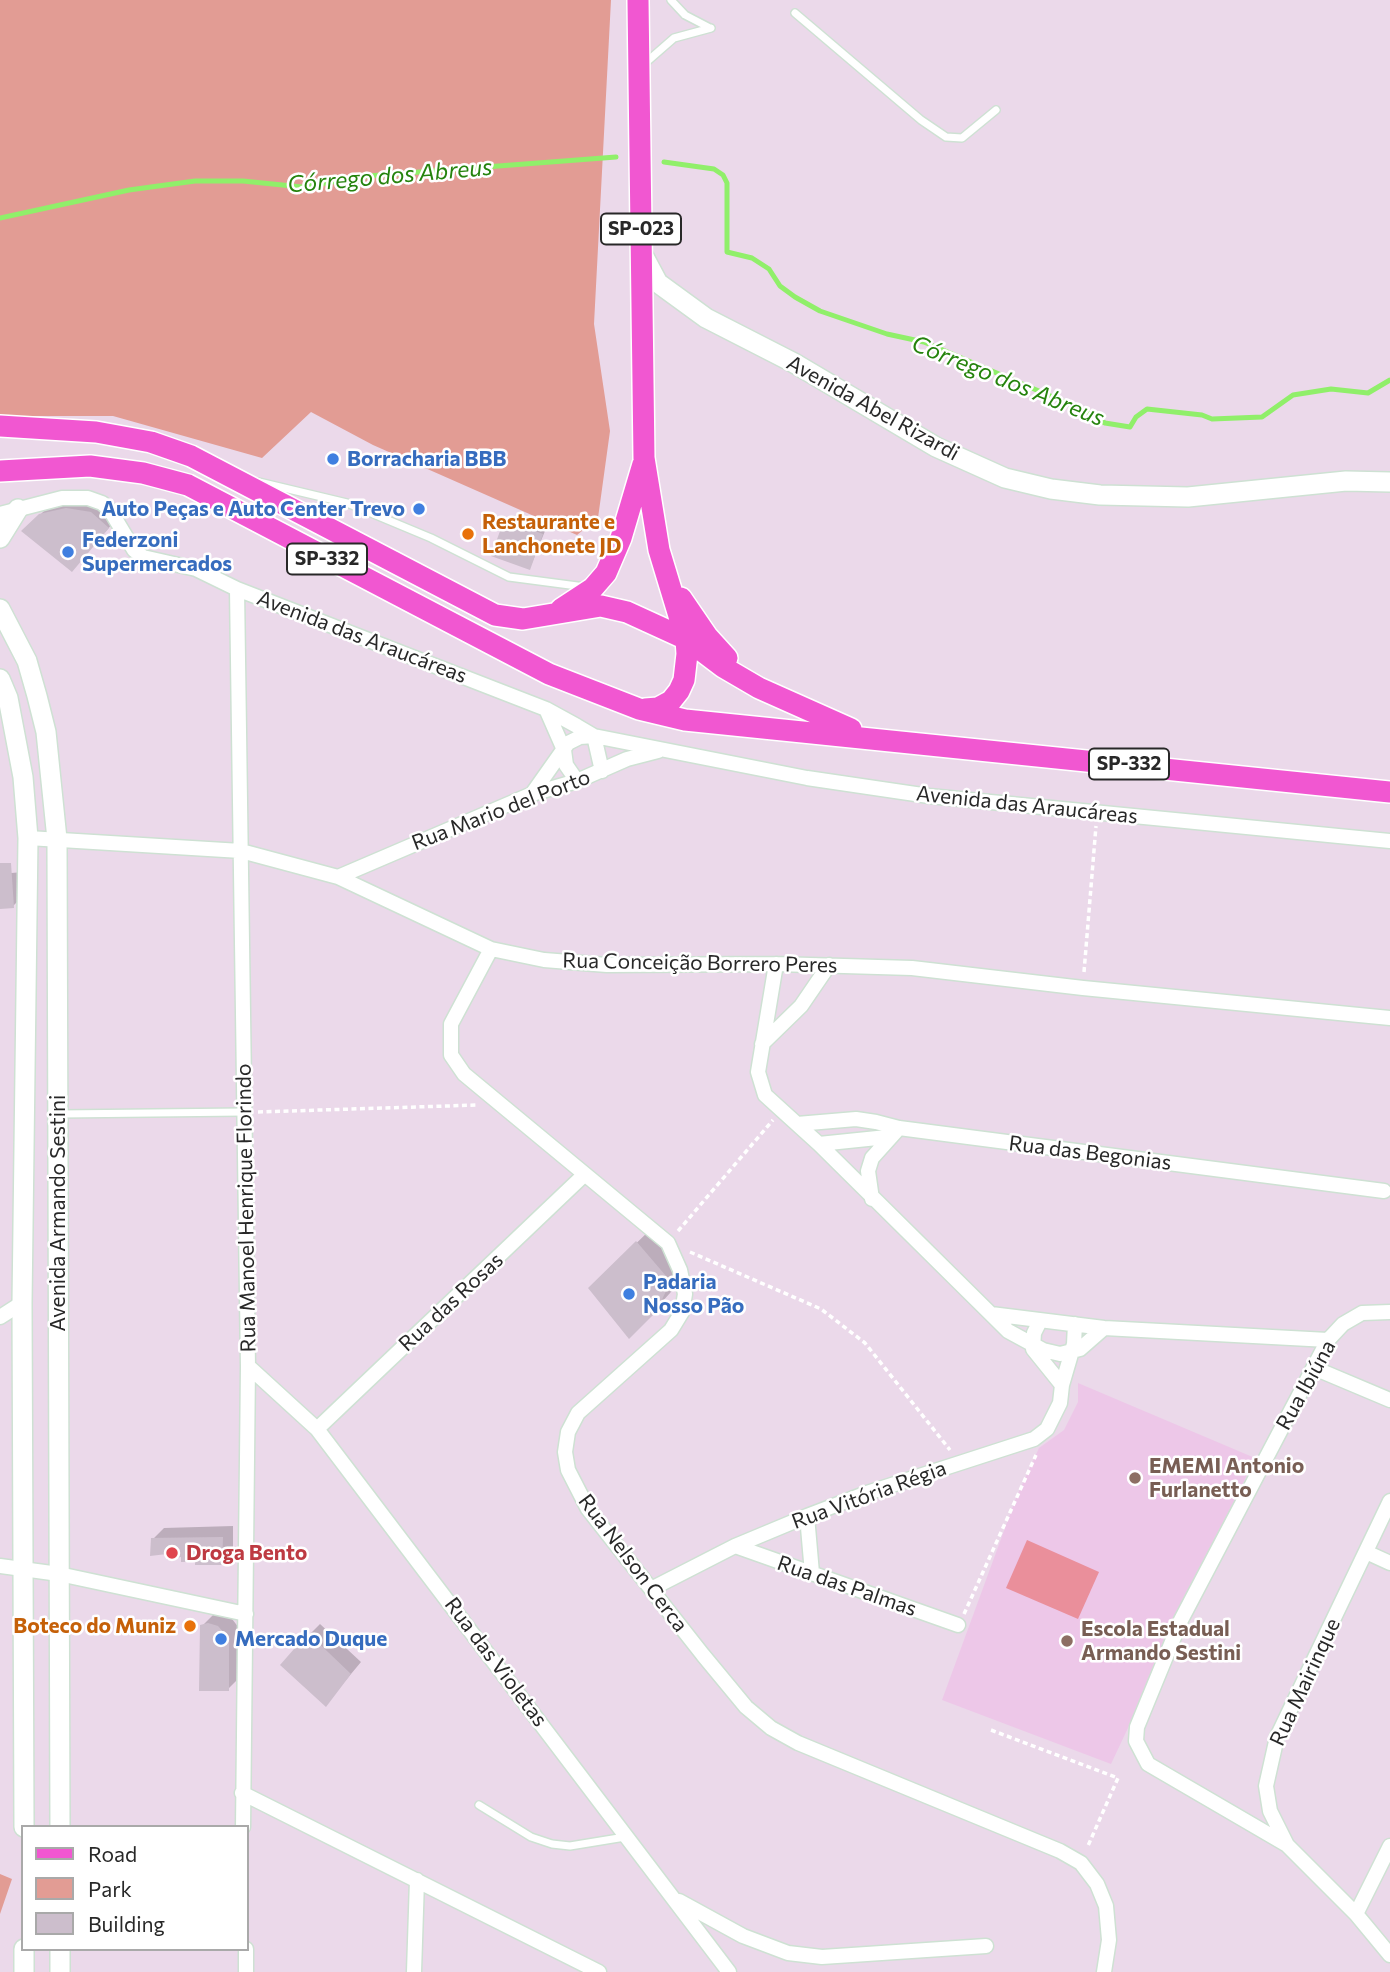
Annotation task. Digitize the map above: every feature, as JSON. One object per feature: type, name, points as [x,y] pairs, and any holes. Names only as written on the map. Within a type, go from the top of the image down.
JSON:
[{"type":"main road","name":"SP-023","points":[[638,0],[644,458],[659,550],[686,639]]},
{"type":"main road","name":"SP-332","points":[[0,426],[96,432],[150,442],[236,476],[495,615],[523,619],[601,606],[651,621],[686,639],[723,667],[760,688],[869,737]]},
{"type":"main road","name":"SP-023","points":[[556,613],[593,588],[614,558],[644,458]]},
{"type":"main road","name":"SP-332","points":[[0,471],[90,466],[143,473],[188,485],[549,674],[639,709],[685,720],[1390,792]]},
{"type":"main road","points":[[659,550],[692,616],[725,656],[760,688]]},
{"type":"main road","points":[[639,709],[658,708],[671,701],[679,691],[687,667],[686,639]]},
{"type":"street","name":"Avenida Abel Rizardi","points":[[642,253],[658,283],[706,318],[803,368],[936,447],[1006,478],[1051,489],[1100,495],[1188,497],[1346,481],[1390,482]]},
{"type":"street","name":"Avenida das Araucáreas","points":[[9,511],[62,498],[88,498],[110,510],[134,550],[143,557],[195,569],[237,589],[546,709],[594,736],[834,782],[1097,814],[1390,841]]},
{"type":"street","points":[[0,538],[9,511]]},
{"type":"street","name":"Rua Manoel Henrique Florindo","points":[[237,589],[248,1366],[243,1825]]},
{"type":"street","name":"Avenida Armando Sestini","points":[[0,609],[27,661],[46,732],[57,839],[60,1825]]},
{"type":"street","name":"Avenida Armando Sestini","points":[[0,679],[8,698],[23,777],[29,838],[22,1303],[24,1825]]},
{"type":"street","points":[[546,709],[564,750],[566,765],[577,781]]},
{"type":"street","points":[[532,794],[574,739],[594,736],[602,771]]},
{"type":"street","name":"Rua Mario del Porto","points":[[338,877],[532,794],[577,781],[637,756],[666,750]]},
{"type":"street","name":"Rua Conceição Borrero Peres","points":[[29,838],[241,851],[338,877],[491,949],[544,961],[607,965],[830,965],[959,972],[1083,988],[1390,1018]]},
{"type":"street","name":"Rua Nelson Cerca","points":[[491,949],[451,1024],[449,1044],[452,1055],[464,1074],[668,1243],[680,1270],[685,1294],[682,1312],[671,1330],[578,1413],[568,1432],[565,1452],[568,1470],[588,1509],[746,1707],[771,1728],[798,1743],[1060,1851],[1081,1863],[1097,1884],[1106,1906],[1109,1940],[1104,1972]]},
{"type":"street","points":[[776,964],[762,1044],[759,1083],[765,1095],[819,1144],[1008,1331],[1033,1346],[1055,1353],[1071,1353],[1104,1328]]},
{"type":"street","points":[[762,1044],[801,1006],[830,965]]},
{"type":"street","name":"Rua das Begonias","points":[[797,1124],[856,1119],[893,1133],[1384,1191]]},
{"type":"street","points":[[872,1199],[868,1171],[872,1158],[893,1133]]},
{"type":"street","name":"Rua das Begonias","points":[[819,1144],[893,1133]]},
{"type":"street","name":"Rua das Rosas","points":[[317,1429],[585,1174]]},
{"type":"street","points":[[0,1317],[22,1303]]},
{"type":"street","name":"Rua Ibiúna","points":[[1287,1845],[1148,1764],[1136,1741],[1146,1700],[1181,1620],[1328,1340],[1343,1324],[1362,1313],[1390,1312]]},
{"type":"street","points":[[991,1314],[1104,1328],[1328,1340]]},
{"type":"street","points":[[1033,1346],[1040,1321]]},
{"type":"street","points":[[1048,1429],[1060,1403],[1075,1324]]},
{"type":"street","points":[[1033,1346],[1062,1385]]},
{"type":"street","name":"Rua das Violetas","points":[[248,1366],[317,1429],[729,1972]]},
{"type":"street","points":[[1314,1368],[1390,1400]]},
{"type":"street","name":"Rua Vitória Régia","points":[[650,1589],[735,1546],[807,1516],[1034,1439],[1048,1429]]},
{"type":"street","name":"Rua Mairinque","points":[[1390,1501],[1277,1737],[1266,1786],[1270,1811],[1287,1845],[1356,1914],[1390,1955]]},
{"type":"street","points":[[807,1516],[812,1573]]},
{"type":"street","name":"Rua das Palmas","points":[[735,1546],[958,1625]]},
{"type":"street","points":[[1366,1552],[1390,1563]]},
{"type":"street","points":[[0,1566],[58,1574],[246,1614]]},
{"type":"street","points":[[243,1793],[599,1972]]},
{"type":"street","points":[[1356,1914],[1390,1846]]},
{"type":"street","points":[[414,1972],[417,1880]]},
{"type":"street","points":[[675,1898],[743,1936],[788,1953],[822,1957],[986,1946]]},
{"type":"street","points":[[24,1951],[24,1972]]},
{"type":"street","points":[[60,1951],[60,1972]]},
{"type":"street","points":[[246,1951],[246,1972]]},
{"type":"lane","points":[[639,69],[674,38],[711,28],[685,15],[671,0]]},
{"type":"lane","points":[[795,13],[921,120],[946,137],[962,138],[996,110]]},
{"type":"lane","points":[[236,476],[347,503],[431,538],[509,577],[593,588]]},
{"type":"lane","points":[[58,1114],[244,1112]]},
{"type":"lane","points":[[480,1805],[531,1837],[552,1844],[570,1846],[628,1837]]},
{"type":"path","points":[[1083,988],[1097,814]]},
{"type":"path","points":[[244,1112],[501,1104]]},
{"type":"path","points":[[782,1111],[668,1243],[821,1308],[865,1343],[960,1462]]},
{"type":"path","points":[[958,1625],[1048,1429]]},
{"type":"path","points":[[992,1730],[1118,1778],[1081,1863]]},
{"type":"shaded area","name":"Escola Estadual Armando Sestini","points":[[1078,1383],[1255,1458],[1111,1764],[942,1700],[1016,1498],[1039,1448],[1064,1430],[1078,1402]]},
{"type":"shaded area","points":[[1027,1540],[1099,1572],[1078,1619],[1006,1588]]},
{"type":"green space","points":[[0,0],[611,0],[594,324],[610,431],[598,518],[577,535],[373,445],[311,412],[262,458],[113,416],[0,416]]},
{"type":"green space","points":[[0,1874],[12,1879],[0,1914]]},
{"type":"building","name":"Federzoni Supermercados","points":[[66,508],[91,512],[109,528],[72,572],[21,531],[39,514]]},
{"type":"building","points":[[504,520],[543,534],[530,570],[491,556]]},
{"type":"building","points":[[0,863],[11,863],[14,908],[0,909]]},
{"type":"building","name":"Padaria Nosso Pão","points":[[636,1241],[666,1276],[667,1289],[656,1312],[629,1339],[588,1288]]},
{"type":"building","points":[[223,1537],[222,1565],[195,1565],[195,1562],[181,1562],[181,1557],[167,1560],[167,1554],[150,1556],[151,1538]]},
{"type":"building","points":[[208,1623],[218,1626],[229,1639],[229,1691],[199,1691],[200,1625]]},
{"type":"building","points":[[308,1633],[351,1674],[326,1707],[280,1665]]},
{"type":"waterway","name":"Córrego dos Abreus","points":[[0,218],[129,190],[195,181],[243,181],[302,187],[368,176],[616,157]]},
{"type":"waterway","name":"Córrego dos Abreus","points":[[664,162],[714,169],[723,175],[727,183],[727,252],[752,258],[769,269],[780,286],[795,297],[820,311],[887,334],[924,342],[1081,409],[1105,423],[1130,427],[1136,417],[1147,409],[1202,415],[1212,419],[1262,417],[1293,395],[1331,389],[1368,393],[1390,380]]},
{"type":"place","name":"Borracharia BBB","points":[[333,459]]},
{"type":"place","name":"Auto Peças e Auto Center Trevo","points":[[419,509]]},
{"type":"place","name":"Restaurante e Lanchonete JD","points":[[468,534]]},
{"type":"place","name":"Federzoni Supermercados","points":[[68,552]]},
{"type":"place","name":"Padaria Nosso Pão","points":[[629,1294]]},
{"type":"place","name":"EMEMI Antonio Furlanetto","points":[[1135,1478]]},
{"type":"place","name":"Droga Bento","points":[[172,1553]]},
{"type":"place","name":"Boteco do Muniz","points":[[190,1626]]},
{"type":"place","name":"Mercado Duque","points":[[221,1639]]},
{"type":"place","name":"Escola Estadual Armando Sestini","points":[[1067,1641]]}]
